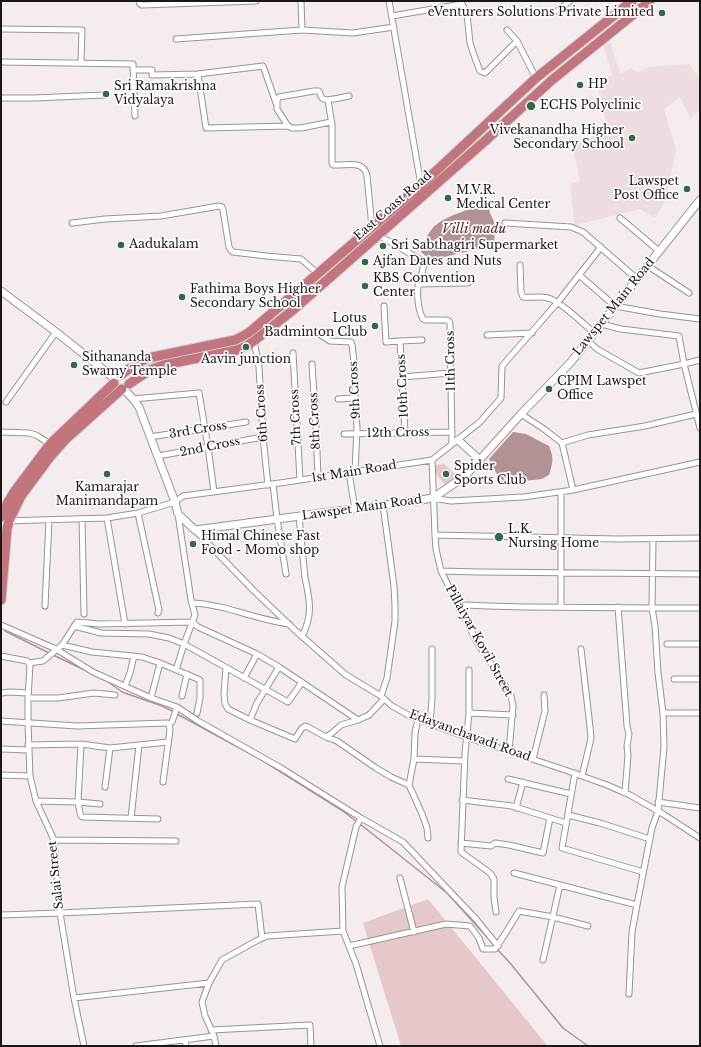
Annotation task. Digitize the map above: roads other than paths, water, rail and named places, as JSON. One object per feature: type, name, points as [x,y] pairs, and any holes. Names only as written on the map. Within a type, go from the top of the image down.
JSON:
[{"type":"highway","name":"East Coast Road","points":[[4,519],[50,457],[66,440],[125,387],[150,370],[164,365],[237,350],[254,342],[293,310],[552,80],[650,1]]},
{"type":"highway","name":"East Coast Road","points":[[1,600],[7,529],[4,519],[8,502],[50,444],[117,379],[135,364],[148,358],[235,340],[251,331],[421,185],[536,78],[628,2]]},
{"type":"highway","points":[[127,377],[125,387],[117,388],[117,379],[127,377]]},
{"type":"street","points":[[139,1],[142,5],[256,1]]},
{"type":"street","points":[[301,1],[302,30]]},
{"type":"street","points":[[389,1],[421,185]]},
{"type":"street","points":[[557,11],[570,1]]},
{"type":"street","points":[[392,16],[462,4],[467,14],[470,42],[474,58],[480,71],[485,73],[517,41]]},
{"type":"street","points":[[176,39],[302,30],[353,33],[394,27]]},
{"type":"street","points":[[1,29],[82,30],[81,63]]},
{"type":"street","points":[[507,30],[517,41],[536,78]]},
{"type":"street","points":[[1,62],[133,64],[136,116]]},
{"type":"street","points":[[133,70],[152,70],[152,75],[198,74],[263,66],[277,109],[288,126]]},
{"type":"street","points":[[198,74],[206,128],[288,126],[292,128],[301,128],[331,122]]},
{"type":"street","points":[[276,103],[279,97],[314,91],[319,91],[322,98],[328,100],[348,96]]},
{"type":"street","points":[[1,98],[104,95]]},
{"type":"street","points":[[328,100],[331,122],[332,163],[333,165],[361,166],[364,168],[366,172],[372,228]]},
{"type":"street","name":"Lawspet Main Road","points":[[195,530],[433,498],[465,476],[521,414],[571,362],[700,201]]},
{"type":"street","points":[[72,223],[106,219],[161,216],[219,206],[222,207],[223,210],[229,247],[233,252],[301,259],[318,274]]},
{"type":"street","points":[[620,218],[659,251]]},
{"type":"street","points":[[505,223],[571,227],[582,232],[637,279]]},
{"type":"street","name":"11th Cross","points":[[378,235],[424,260],[418,284],[418,298],[421,316],[423,319],[449,320],[452,432],[455,442]]},
{"type":"street","name":"1st Main Road","points":[[4,519],[49,520],[107,518],[138,513],[175,502],[182,496],[432,460],[480,422],[501,398],[502,366],[558,302],[601,247]]},
{"type":"street","points":[[520,264],[521,292],[523,297],[551,298],[558,302],[594,333]]},
{"type":"street","points":[[648,266],[689,293]]},
{"type":"street","points":[[579,275],[615,306],[700,319]]},
{"type":"street","points":[[418,284],[468,283]]},
{"type":"street","points":[[1,291],[117,379]]},
{"type":"street","name":"10th Cross","points":[[384,306],[386,342],[400,341],[405,433]]},
{"type":"street","points":[[601,324],[621,329],[679,336],[684,364],[697,411],[700,428]]},
{"type":"street","points":[[6,402],[56,332]]},
{"type":"street","points":[[487,335],[532,333]]},
{"type":"street","name":"9th Cross","points":[[319,334],[330,341],[351,342],[352,345],[355,370],[357,434],[355,472]]},
{"type":"street","points":[[400,341],[422,340]]},
{"type":"street","points":[[588,341],[597,349],[639,373],[700,360]]},
{"type":"street","name":"6th Cross","points":[[254,342],[259,366],[263,437],[286,574]]},
{"type":"street","name":"7th Cross","points":[[293,353],[300,480]]},
{"type":"street","name":"8th Cross","points":[[312,364],[318,477]]},
{"type":"street","points":[[402,377],[451,373]]},
{"type":"street","points":[[125,387],[138,407],[158,456],[178,514],[194,615],[176,670]]},
{"type":"street","points":[[133,399],[199,393],[214,492]]},
{"type":"street","points":[[338,399],[355,398]]},
{"type":"street","points":[[562,443],[588,435],[645,426],[697,411]]},
{"type":"street","points":[[521,414],[544,428],[562,443],[573,490]]},
{"type":"street","name":"3rd Cross","points":[[150,437],[246,422]]},
{"type":"street","points":[[1,432],[29,433],[36,435],[50,444]]},
{"type":"street","name":"12th Cross","points":[[344,434],[452,432]]},
{"type":"street","name":"2nd Cross","points":[[158,456],[263,437]]},
{"type":"street","points":[[455,442],[480,460]]},
{"type":"street","name":"Pillaiyar Kovil Street","points":[[432,460],[436,549],[441,570],[477,642],[511,696],[513,715],[508,751]]},
{"type":"street","points":[[433,498],[458,501],[523,497],[561,492],[700,462]]},
{"type":"street","points":[[349,473],[355,509]]},
{"type":"street","points":[[561,492],[561,607]]},
{"type":"street","points":[[326,736],[341,725],[358,720],[369,714],[382,698],[387,678],[395,621],[395,605],[394,586],[383,505]]},
{"type":"street","points":[[138,513],[159,610],[158,613]]},
{"type":"street","points":[[178,514],[195,530]]},
{"type":"street","points":[[299,516],[305,578],[310,610],[307,627],[302,636]]},
{"type":"street","points":[[107,518],[125,624]]},
{"type":"street","points":[[82,519],[84,614]]},
{"type":"street","points":[[45,606],[49,520]]},
{"type":"street","name":"Edayanchavadi Road","points":[[195,530],[254,591],[302,636],[346,675],[392,706],[410,716],[430,724],[607,785],[658,811],[700,838]]},
{"type":"street","points":[[435,535],[653,539],[700,538]]},
{"type":"street","points":[[629,994],[632,938],[652,828],[658,811],[664,747],[663,713],[652,608],[653,539]]},
{"type":"street","points":[[441,570],[479,572],[700,574]]},
{"type":"street","points":[[192,603],[213,605],[289,624]]},
{"type":"street","points":[[460,607],[700,608]]},
{"type":"street","points":[[618,608],[627,726],[629,734],[625,793]]},
{"type":"street","points":[[1,656],[27,661],[29,663],[43,661],[62,645],[77,622],[125,624],[192,622],[198,627],[257,654],[358,720]]},
{"type":"street","points":[[1,625],[55,651],[93,672],[151,698],[177,707],[198,721],[281,768],[361,818],[403,842],[476,919],[496,948]]},
{"type":"street","points":[[74,626],[101,633],[149,634],[169,638],[184,644],[288,702],[302,682]]},
{"type":"street","points":[[667,644],[700,644]]},
{"type":"street","points":[[62,645],[92,652],[142,657],[200,680],[200,698],[197,713]]},
{"type":"street","points":[[430,724],[432,700],[432,649]]},
{"type":"street","points":[[581,649],[591,738],[582,776]]},
{"type":"street","points":[[244,678],[257,654]]},
{"type":"street","points":[[124,686],[130,673],[134,656]]},
{"type":"street","name":"Salai Street","points":[[29,663],[28,748],[30,776],[36,801],[54,840],[60,913],[74,998],[84,1046]]},
{"type":"street","points":[[151,698],[160,663]]},
{"type":"street","points":[[250,720],[257,703],[279,667]]},
{"type":"street","points":[[226,668],[224,694],[225,704],[228,709],[294,739],[302,728],[306,726],[337,741],[376,768],[408,785],[422,814],[427,828],[428,838]]},
{"type":"street","points":[[469,670],[469,713],[464,761],[461,852],[490,873],[494,879],[496,912]]},
{"type":"street","points":[[182,696],[187,674]]},
{"type":"street","points":[[674,679],[700,679]]},
{"type":"street","points":[[1,693],[10,692],[58,698],[94,693],[115,695]]},
{"type":"street","points":[[533,759],[544,711],[544,695]]},
{"type":"street","points":[[169,724],[172,722],[177,707]]},
{"type":"street","points":[[469,713],[513,715]]},
{"type":"street","points":[[663,713],[700,713]]},
{"type":"street","points":[[408,785],[414,759],[415,733],[418,719]]},
{"type":"street","points":[[1,721],[77,726],[162,722],[169,724]]},
{"type":"street","points":[[163,782],[170,730],[169,724]]},
{"type":"street","points":[[1,749],[81,744],[110,748],[168,742]]},
{"type":"street","points":[[81,744],[78,802],[81,816],[158,819]]},
{"type":"street","points":[[131,818],[139,745]]},
{"type":"street","points":[[105,787],[110,748]]},
{"type":"street","points":[[414,759],[464,761]]},
{"type":"street","points":[[575,773],[562,848],[643,872]]},
{"type":"street","points":[[1,775],[30,776]]},
{"type":"street","points":[[508,779],[571,794]]},
{"type":"street","points":[[516,808],[523,782]]},
{"type":"street","points":[[462,800],[516,808],[566,823]]},
{"type":"street","points":[[36,801],[100,804]]},
{"type":"street","points":[[658,802],[700,808]]},
{"type":"street","points":[[568,815],[600,823],[650,839]]},
{"type":"street","points":[[361,818],[356,827],[342,887],[344,931],[356,964],[380,1046]]},
{"type":"street","points":[[461,843],[491,846],[495,843],[543,853],[550,818]]},
{"type":"street","points":[[54,840],[176,841]]},
{"type":"street","points":[[514,873],[637,905]]},
{"type":"street","points":[[400,878],[414,932]]},
{"type":"street","points":[[543,960],[560,885]]},
{"type":"street","points":[[1,915],[258,904],[262,938]]},
{"type":"street","points":[[496,948],[519,911],[553,917],[588,926]]},
{"type":"street","points":[[350,946],[446,924],[470,926],[479,938],[483,949],[496,948]]},
{"type":"street","points":[[216,1046],[213,1033],[205,1016],[202,1002],[209,982],[222,960],[267,936],[344,931]]},
{"type":"street","points":[[74,998],[209,982]]},
{"type":"street","points":[[136,1046],[185,1040],[213,1033],[310,1025],[311,1046]]},
{"type":"street","points":[[185,1040],[186,1046]]},
{"type":"water","name":"Villi madu","points":[[488,203],[490,213],[495,224],[494,245],[444,257],[429,259],[421,252],[426,237],[436,225],[458,213]]},
{"type":"water","points":[[513,432],[526,434],[549,446],[552,454],[552,460],[549,475],[542,479],[506,483],[498,476],[489,459]]},
{"type":"waterway","points":[[5,631],[49,653]]},
{"type":"waterway","points":[[53,655],[89,672]]},
{"type":"waterway","points":[[101,678],[122,692],[162,706],[174,712]]},
{"type":"waterway","points":[[177,714],[260,759],[343,811],[357,822]]},
{"type":"waterway","points":[[360,824],[447,893],[495,946]]},
{"type":"waterway","points":[[497,949],[563,1028],[588,1046]]},
{"type":"place","name":"eVenturers Solutions Private Limited","points":[[662,13]]},
{"type":"place","name":"HP","points":[[580,85]]},
{"type":"place","name":"Sri Ramakrishna Vidyalaya","points":[[106,94]]},
{"type":"place","name":"ECHS Polyclinic","points":[[531,106]]},
{"type":"place","name":"Vivekanandha Higher Secondary School","points":[[632,138]]},
{"type":"place","name":"Lawspet Post Office","points":[[687,189]]},
{"type":"place","name":"M.V.R. Medical Center","points":[[448,198]]},
{"type":"place","name":"Aadukalam","points":[[121,245]]},
{"type":"place","name":"Sri Sabthagiri Supermarket","points":[[383,246]]},
{"type":"place","name":"Ajfan Dates and Nuts","points":[[365,262]]},
{"type":"place","name":"KBS Convention Center","points":[[365,286]]},
{"type":"place","name":"Fathima Boys Higher Secondary School","points":[[182,297]]},
{"type":"place","name":"Lotus Badminton Club","points":[[375,326]]},
{"type":"place","name":"Aavin junction","points":[[246,347]]},
{"type":"place","name":"Sithananda Swamy Temple","points":[[74,365]]},
{"type":"place","name":"CPIM Lawspet Office","points":[[549,389]]},
{"type":"place","name":"Kamarajar Manimandapam","points":[[107,474]]},
{"type":"place","name":"Spider Sports Club","points":[[446,474]]},
{"type":"place","name":"L.K. Nursing Home","points":[[499,537]]},
{"type":"place","name":"Himal Chinese Fast Food - Momo shop","points":[[193,544]]}]
